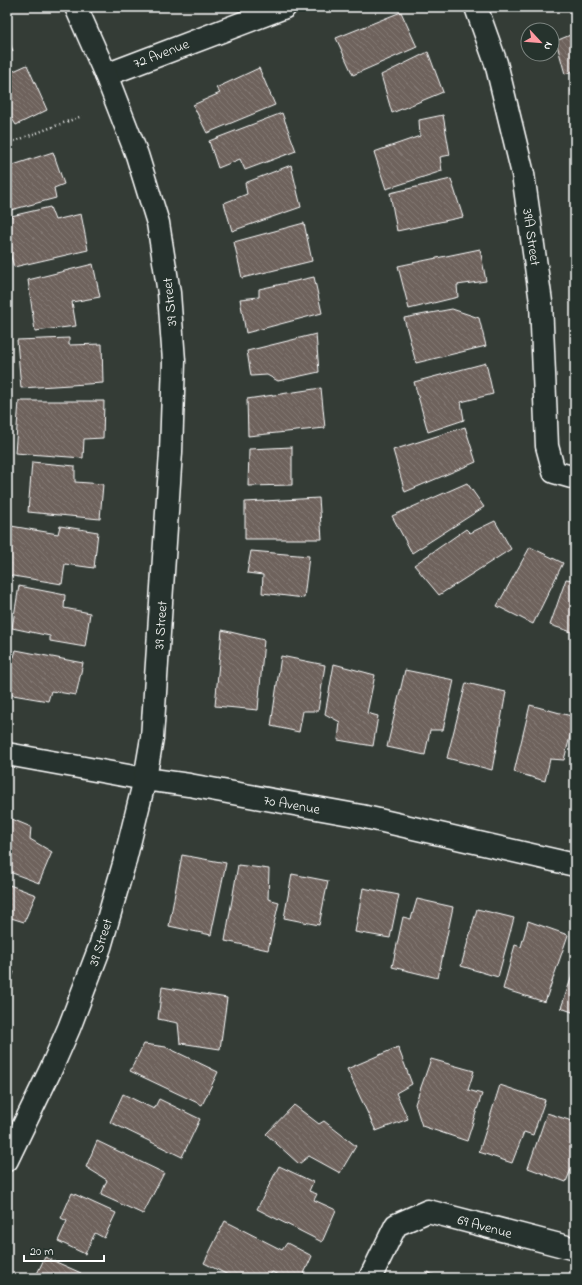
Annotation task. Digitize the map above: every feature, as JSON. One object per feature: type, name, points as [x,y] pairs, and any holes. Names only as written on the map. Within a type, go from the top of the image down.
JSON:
[{"type":"street","points":[[76,7],[106,75]]},
{"type":"street","name":"72 Avenue","points":[[106,75],[285,7]]},
{"type":"street","name":"39A Street","points":[[476,7],[496,63],[523,174],[541,302],[547,446],[554,472],[575,478]]},
{"type":"street","name":"39 Street","points":[[7,1160],[51,1069],[86,987],[100,947],[124,864],[145,779],[152,738],[172,452],[174,361],[169,293],[158,223],[137,155],[106,75]]},
{"type":"street","name":"70 Avenue","points":[[7,754],[361,816],[575,864]]},
{"type":"street","name":"69 Avenue","points":[[370,1278],[396,1225],[428,1211],[575,1249]]},
{"type":"path","points":[[7,144],[82,116]]},
{"type":"building","points":[[401,12],[417,47],[353,75],[336,38]]},
{"type":"building","points":[[575,33],[575,70],[565,74],[560,56],[560,39]]},
{"type":"building","points":[[7,36],[13,51],[7,54]]},
{"type":"building","points":[[428,52],[443,92],[392,113],[381,75]]},
{"type":"building","points":[[27,65],[47,110],[16,125],[9,114],[7,114],[7,74]]},
{"type":"building","points":[[259,68],[275,105],[207,133],[193,105],[220,93],[216,88]]},
{"type":"building","points":[[575,88],[575,104],[571,90]]},
{"type":"building","points":[[282,113],[296,151],[245,170],[240,159],[218,168],[209,141]]},
{"type":"building","points":[[443,115],[450,155],[440,157],[442,171],[386,189],[374,152],[420,136],[419,120]]},
{"type":"building","points":[[53,152],[64,184],[54,188],[56,198],[7,211],[7,167]]},
{"type":"building","points":[[291,165],[301,207],[232,231],[224,203],[247,194],[245,183]]},
{"type":"building","points":[[451,179],[463,217],[397,231],[390,193]]},
{"type":"building","points":[[50,207],[55,220],[81,214],[88,250],[14,267],[7,243],[7,217]]},
{"type":"building","points":[[304,223],[312,261],[242,278],[234,242]]},
{"type":"building","points":[[480,249],[486,281],[457,285],[458,297],[409,309],[398,266]]},
{"type":"building","points":[[93,264],[100,297],[72,302],[76,326],[35,331],[28,280]]},
{"type":"building","points":[[314,277],[322,313],[246,333],[240,299],[259,297],[259,289]]},
{"type":"building","points":[[452,309],[479,318],[486,346],[416,363],[404,318]]},
{"type":"building","points":[[316,334],[319,372],[278,381],[267,375],[251,376],[247,351]]},
{"type":"building","points":[[69,338],[69,345],[102,344],[103,383],[21,388],[17,340]]},
{"type":"building","points":[[486,363],[493,394],[461,402],[464,420],[428,432],[414,382]]},
{"type":"building","points":[[321,388],[325,428],[248,436],[247,399]]},
{"type":"building","points":[[19,401],[104,401],[103,438],[84,439],[83,458],[15,453]]},
{"type":"building","points":[[465,427],[476,462],[405,492],[393,450]]},
{"type":"building","points":[[292,447],[292,485],[248,486],[249,449]]},
{"type":"building","points":[[32,462],[75,466],[75,482],[103,484],[100,519],[28,512]]},
{"type":"building","points":[[467,483],[484,507],[412,553],[392,516]]},
{"type":"building","points":[[319,498],[322,539],[245,539],[245,502]]},
{"type":"building","points":[[495,521],[511,549],[439,595],[414,565],[466,529],[470,533]]},
{"type":"building","points":[[11,526],[58,534],[60,526],[98,532],[94,568],[65,564],[62,584],[7,575]]},
{"type":"building","points":[[530,547],[563,563],[533,624],[497,606]]},
{"type":"building","points":[[251,551],[309,556],[304,598],[262,593],[263,575],[247,573]]},
{"type":"building","points":[[575,575],[575,633],[550,625],[566,579],[573,580]]},
{"type":"building","points":[[19,586],[65,595],[64,608],[90,613],[85,647],[50,641],[50,636],[12,628]]},
{"type":"building","points":[[222,630],[264,640],[258,710],[215,706]]},
{"type":"building","points":[[16,650],[83,663],[76,695],[51,691],[48,701],[7,694],[9,687],[7,687],[7,656],[14,657]]},
{"type":"building","points":[[281,656],[325,665],[318,711],[303,711],[299,732],[271,726]]},
{"type":"building","points":[[334,664],[375,675],[367,713],[378,716],[373,746],[338,740],[340,722],[325,714]]},
{"type":"building","points":[[405,670],[454,680],[443,730],[430,730],[425,755],[387,747]]},
{"type":"building","points":[[466,683],[506,692],[492,770],[447,758]]},
{"type":"building","points":[[530,705],[575,717],[564,760],[550,759],[545,781],[514,772]]},
{"type":"building","points":[[7,817],[31,827],[30,839],[52,852],[39,883],[7,871]]},
{"type":"building","points":[[182,855],[226,863],[211,935],[169,926]]},
{"type":"building","points":[[238,865],[269,869],[268,899],[279,902],[268,950],[225,941]]},
{"type":"building","points":[[292,874],[328,881],[319,925],[284,918]]},
{"type":"building","points":[[7,884],[36,895],[24,922],[8,917],[7,918]]},
{"type":"building","points":[[363,888],[399,895],[390,938],[355,932]]},
{"type":"building","points":[[417,899],[453,907],[438,978],[392,967],[403,917],[411,919]]},
{"type":"building","points":[[477,909],[514,918],[498,977],[461,966]]},
{"type":"building","points":[[528,921],[568,935],[545,1002],[503,989],[515,945],[521,947]]},
{"type":"building","points":[[575,967],[575,1013],[561,1008]]},
{"type":"building","points":[[7,969],[14,972],[7,991]]},
{"type":"building","points":[[162,987],[227,998],[220,1049],[180,1043],[178,1023],[158,1019]]},
{"type":"building","points":[[144,1044],[166,1047],[218,1072],[202,1105],[130,1071]]},
{"type":"building","points":[[398,1047],[412,1084],[396,1093],[408,1119],[376,1131],[347,1069]]},
{"type":"building","points":[[431,1059],[474,1071],[468,1090],[482,1094],[467,1141],[422,1126],[415,1104]]},
{"type":"building","points":[[500,1085],[545,1100],[533,1135],[524,1132],[512,1163],[479,1152]]},
{"type":"building","points":[[123,1094],[154,1109],[159,1099],[200,1119],[182,1157],[110,1122]]},
{"type":"building","points":[[294,1105],[319,1124],[324,1121],[356,1146],[340,1173],[309,1156],[299,1164],[266,1134]]},
{"type":"building","points":[[547,1113],[575,1122],[575,1159],[566,1182],[528,1168]]},
{"type":"building","points":[[97,1141],[164,1173],[143,1214],[101,1195],[107,1180],[86,1167]]},
{"type":"building","points":[[279,1166],[313,1182],[309,1191],[317,1194],[314,1200],[336,1210],[322,1242],[257,1209]]},
{"type":"building","points":[[72,1193],[116,1213],[104,1238],[95,1233],[85,1254],[58,1241],[67,1221],[61,1218]]},
{"type":"building","points":[[225,1221],[282,1250],[287,1243],[312,1256],[302,1278],[284,1278],[272,1272],[268,1278],[234,1278],[204,1263]]},
{"type":"building","points":[[45,1257],[81,1273],[79,1278],[35,1278]]},
{"type":"building","points":[[428,1272],[439,1278],[424,1278]]}]
